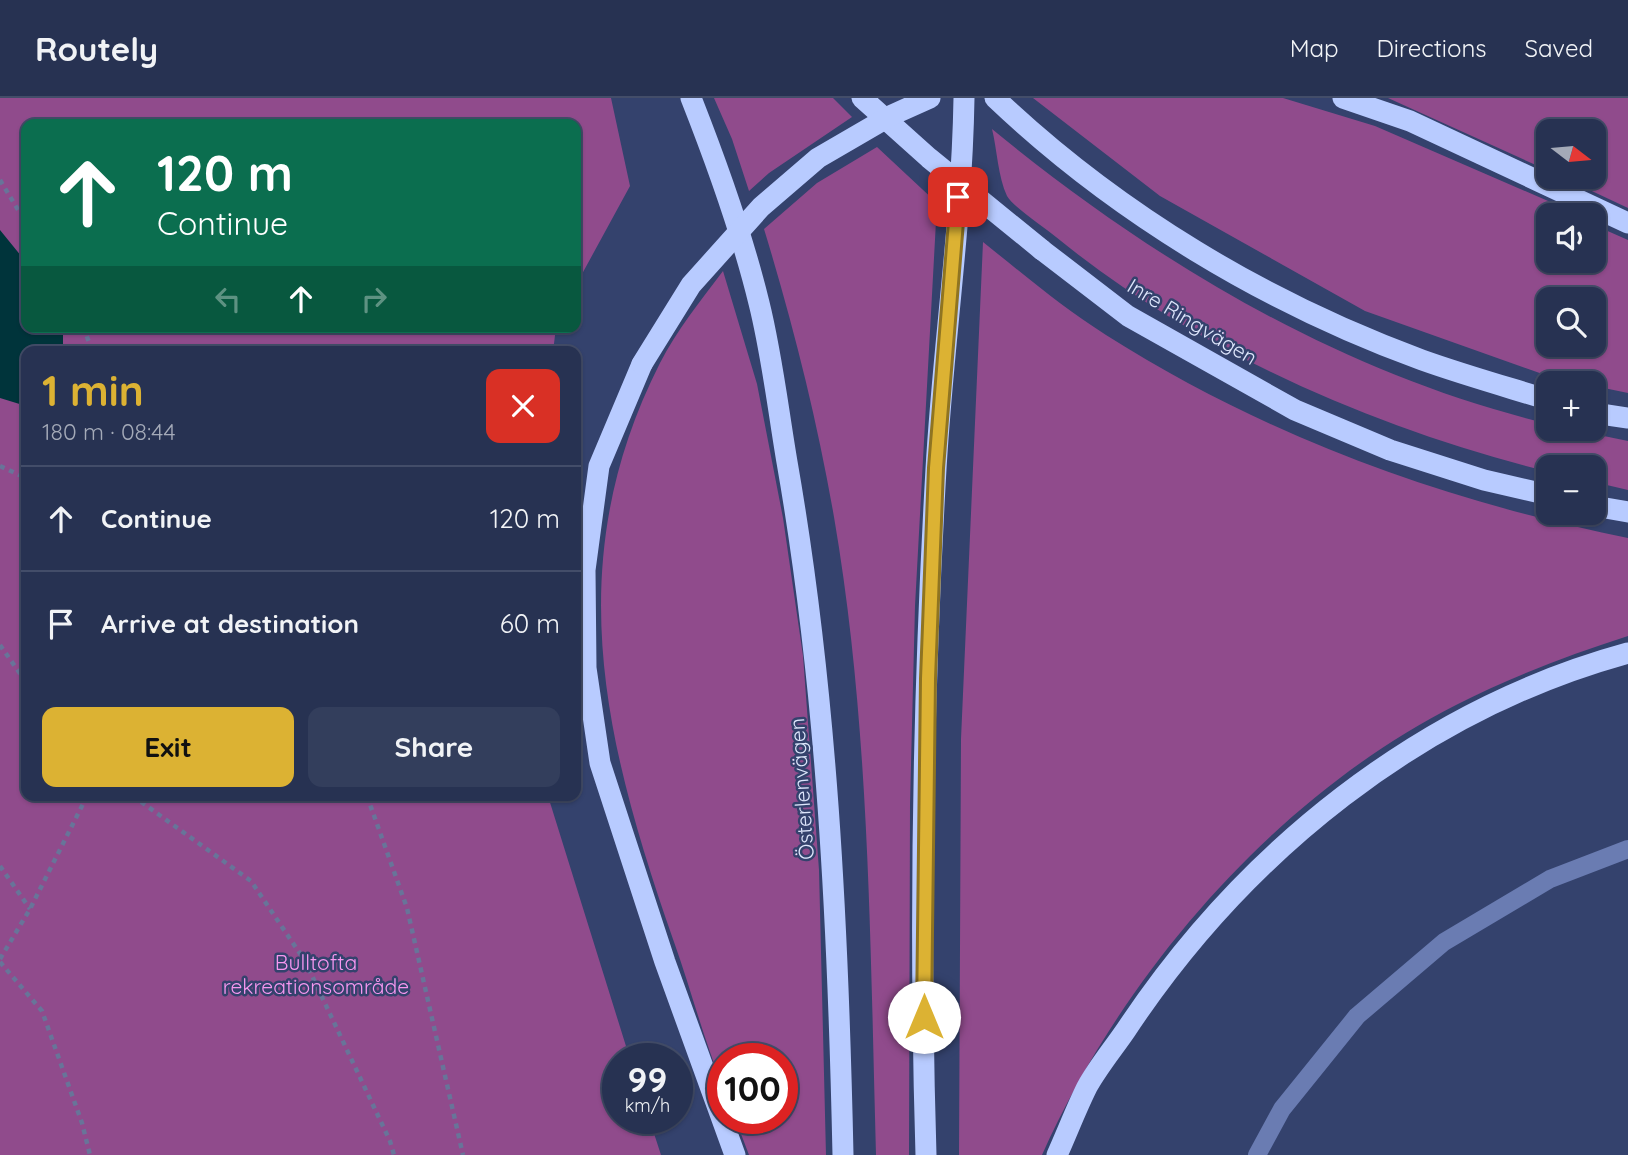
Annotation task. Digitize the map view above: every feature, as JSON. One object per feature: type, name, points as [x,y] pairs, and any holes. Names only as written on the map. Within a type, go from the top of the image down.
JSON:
[{"type":"highway","name":"Österlenvägen","points":[[691,98],[716,161],[759,303],[805,564],[819,685],[832,860],[843,1155]]},
{"type":"highway","name":"Inre Ringvägen","points":[[862,98],[1042,250],[1128,316],[1295,410],[1390,450],[1483,480],[1536,492]]},
{"type":"highway","points":[[735,1155],[665,962],[600,763],[586,668],[585,569],[599,466],[642,364],[691,285],[761,207],[818,158],[892,115],[930,98]]},
{"type":"highway","points":[[926,1155],[923,884],[936,468],[964,98]]},
{"type":"highway","points":[[995,98],[1080,170],[1172,237],[1275,296],[1421,360],[1536,396]]},
{"type":"highway","points":[[1343,98],[1410,121],[1628,223]]},
{"type":"highway","points":[[1606,415],[1628,418]]},
{"type":"highway","points":[[1606,508],[1628,512]]},
{"type":"highway","points":[[1057,1155],[1087,1087],[1150,993],[1221,905],[1312,819],[1394,760],[1482,707],[1576,667],[1628,653]]},
{"type":"lane","points":[[1257,1155],[1282,1109],[1357,1016],[1444,942],[1550,879],[1628,849]]},
{"type":"path","points":[[0,180],[21,215]]},
{"type":"path","points":[[0,466],[21,476]]},
{"type":"path","points":[[0,645],[21,675]]},
{"type":"path","points":[[84,801],[30,909],[0,960],[42,1011],[82,1123],[90,1155]]},
{"type":"path","points":[[140,801],[251,881],[305,961],[390,1141],[394,1155]]},
{"type":"path","points":[[370,802],[407,908],[463,1155]]},
{"type":"path","points":[[0,866],[30,909]]},
{"type":"green space","name":"Bulltofta rekreationsområde","points":[[0,98],[611,98],[630,186],[581,276],[581,119],[21,119],[21,333],[555,333],[554,346],[21,346],[21,801],[550,801],[625,1043],[602,1043],[602,1134],[654,1134],[661,1155],[0,1155]]},
{"type":"green space","points":[[714,98],[833,98],[852,117],[769,173],[749,191],[732,139]]},
{"type":"green space","points":[[1033,98],[1283,98],[1375,126],[1553,203],[1536,203],[1536,273],[1606,273],[1606,230],[1628,240],[1628,393],[1606,388],[1606,371],[1536,372],[1365,311],[1160,196]]},
{"type":"green space","points":[[1388,98],[1628,98],[1628,208],[1588,189],[1606,189],[1606,119],[1536,119],[1536,165]]},
{"type":"green space","points":[[992,129],[1054,178],[1185,268],[1254,308],[1325,344],[1398,376],[1473,403],[1536,420],[1536,441],[1606,441],[1606,436],[1628,441],[1628,490],[1606,485],[1606,455],[1536,455],[1536,468],[1484,454],[1353,409],[1227,350],[1110,278],[1029,217],[1007,196]]},
{"type":"green space","points":[[877,147],[937,203],[915,606],[910,805],[909,1155],[876,1155],[870,915],[862,755],[846,596],[834,517],[812,408],[764,229],[817,183]]},
{"type":"green space","points":[[983,242],[1106,335],[1229,404],[1293,434],[1424,484],[1536,517],[1536,525],[1568,525],[1628,538],[1628,636],[1540,667],[1456,705],[1390,743],[1327,788],[1267,839],[1212,896],[1161,957],[1116,1021],[1076,1087],[1042,1155],[959,1155],[961,739]]},
{"type":"green space","points":[[723,271],[757,384],[783,518],[803,656],[819,870],[826,1155],[749,1155],[741,1134],[798,1134],[798,1043],[707,1043],[649,868],[628,795],[612,723],[603,652],[602,581],[610,509],[629,437],[660,363]]},
{"type":"shaded area","points":[[0,230],[21,256],[21,333],[63,333],[63,346],[21,346],[21,404],[0,398]]},
{"type":"route","points":[[924,1017],[923,884],[936,468],[958,197]]}]
